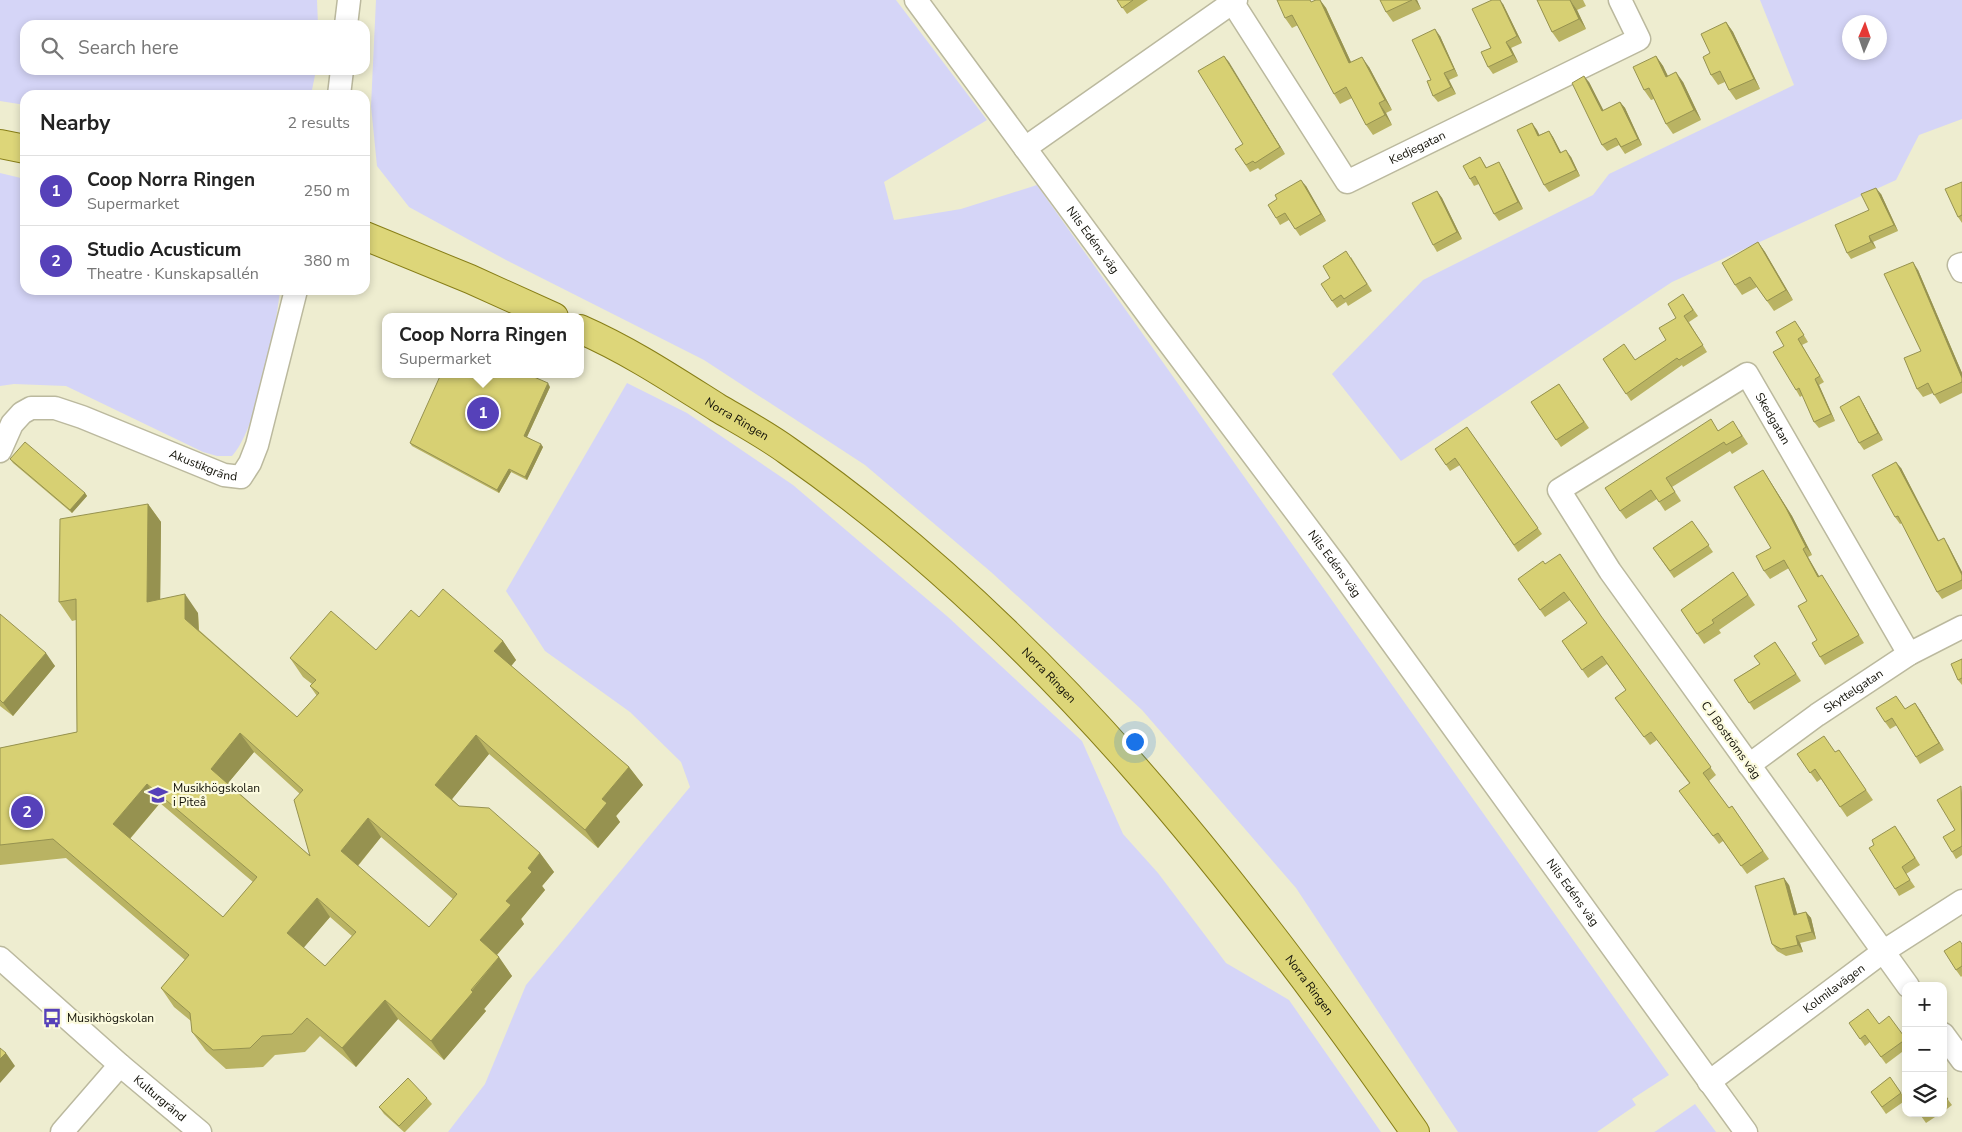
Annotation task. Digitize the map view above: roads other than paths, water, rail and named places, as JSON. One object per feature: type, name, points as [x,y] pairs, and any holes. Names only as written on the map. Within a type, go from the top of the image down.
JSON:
[{"type":"main road","points":[[0,144],[20,148]]},
{"type":"main road","points":[[370,238],[545,313]]},
{"type":"main road","name":"Norra Ringen","points":[[584,331],[623,348],[788,451],[938,569],[1015,641],[1129,762],[1250,907],[1357,1049],[1415,1132]]},
{"type":"street","points":[[347,20],[349,0]]},
{"type":"street","name":"Nils Edéns väg","points":[[916,0],[1338,568],[1746,1132]]},
{"type":"street","name":"Kedjegatan","points":[[1026,148],[1233,1],[1347,182],[1639,39],[1620,0]]},
{"type":"street","points":[[340,90],[341,75]]},
{"type":"street","points":[[1962,264],[1959,265],[1962,271]]},
{"type":"street","name":"Akustikgränd","points":[[0,451],[12,424],[22,413],[31,408],[55,408],[82,417],[224,475],[241,477],[250,464],[257,445],[295,295]]},
{"type":"street","name":"Skedgatan","points":[[1559,490],[1747,374],[1908,654]]},
{"type":"street","name":"C J Boströms väg","points":[[1559,490],[1610,571],[1905,982]]},
{"type":"street","name":"Skyttelgatan","points":[[1749,765],[1817,715],[1908,654],[1962,627]]},
{"type":"street","name":"Kolmilavägen","points":[[1709,1082],[1884,951],[1962,901]]},
{"type":"street","name":"Kulturgränd","points":[[0,958],[120,1065],[200,1132]]},
{"type":"street","points":[[1947,1039],[1962,1060]]},
{"type":"street","points":[[62,1132],[120,1065]]},
{"type":"place","name":"Coop Norra Ringen","points":[[483,413]]},
{"type":"place","name":"Musikhögskolan i Piteå","points":[[158,795]]},
{"type":"place","name":"Studio Acusticum","points":[[27,812]]},
{"type":"place","name":"Musikhögskolan","points":[[52,1018]]}]
